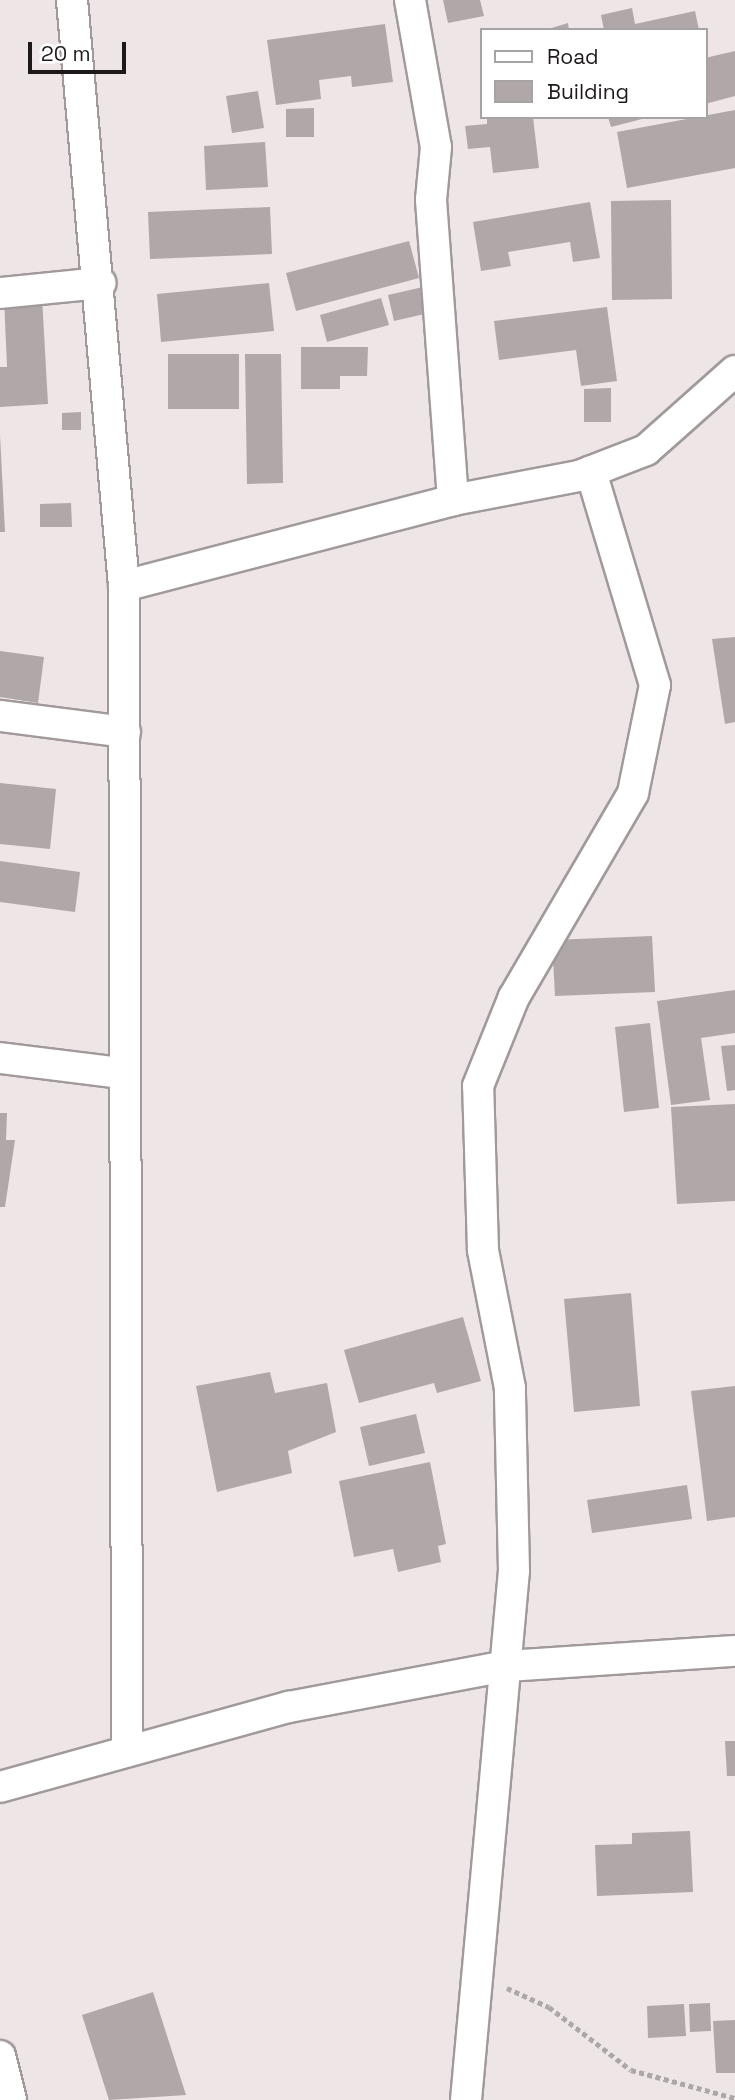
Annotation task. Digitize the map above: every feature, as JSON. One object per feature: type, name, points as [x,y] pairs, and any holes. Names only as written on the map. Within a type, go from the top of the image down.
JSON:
[{"type":"street","points":[[72,0],[101,283],[124,586],[121,1073],[127,1749]]},
{"type":"street","points":[[410,0],[436,147],[431,200],[453,500]]},
{"type":"street","points":[[0,293],[101,283]]},
{"type":"street","points":[[124,586],[453,500],[591,471],[646,450],[735,371]]},
{"type":"street","points":[[466,2100],[481,1976],[514,1571],[510,1388],[482,1250],[478,1086],[514,997],[633,793],[655,685],[591,471]]},
{"type":"street","points":[[0,716],[125,732]]},
{"type":"street","points":[[0,1058],[121,1073]]},
{"type":"street","points":[[0,1787],[127,1749],[289,1707],[507,1666],[735,1651]]},
{"type":"street","points":[[0,2056],[10,2100]]},
{"type":"path","points":[[481,1976],[549,2007],[631,2070],[735,2098]]},
{"type":"building","points":[[443,0],[480,0],[484,16],[448,23]]},
{"type":"building","points":[[632,8],[635,24],[695,11],[699,28],[604,28],[601,15]]},
{"type":"building","points":[[568,23],[569,28],[551,28]]},
{"type":"building","points":[[385,24],[393,82],[352,87],[351,76],[319,80],[321,99],[276,105],[267,40]]},
{"type":"building","points":[[735,51],[735,96],[707,103],[707,58]]},
{"type":"building","points":[[258,91],[264,128],[232,133],[226,96]]},
{"type":"building","points":[[314,108],[314,137],[286,137],[286,109]]},
{"type":"building","points":[[735,110],[735,168],[627,188],[617,132],[687,119],[707,119],[707,115]]},
{"type":"building","points":[[487,119],[533,119],[539,168],[493,173],[490,147],[468,149],[465,126],[487,124]]},
{"type":"building","points":[[609,119],[642,119],[611,127]]},
{"type":"building","points":[[265,142],[268,187],[206,190],[204,146]]},
{"type":"building","points":[[671,200],[672,299],[612,300],[611,201]]},
{"type":"building","points":[[590,202],[600,258],[573,262],[570,242],[508,252],[511,266],[481,271],[473,222]]},
{"type":"building","points":[[270,207],[272,254],[150,259],[148,212]]},
{"type":"building","points":[[409,241],[419,278],[296,311],[286,273]]},
{"type":"building","points":[[269,283],[274,331],[161,342],[157,294]]},
{"type":"building","points":[[423,287],[429,313],[394,321],[388,295]]},
{"type":"building","points":[[42,297],[48,404],[0,407],[0,367],[7,367],[4,298]]},
{"type":"building","points":[[381,298],[389,325],[327,342],[320,315]]},
{"type":"building","points":[[607,307],[617,381],[581,386],[576,350],[499,360],[494,321]]},
{"type":"building","points":[[301,347],[368,347],[367,376],[340,376],[340,389],[301,389]]},
{"type":"building","points":[[168,354],[239,354],[239,409],[168,409]]},
{"type":"building","points":[[245,354],[281,354],[283,483],[247,484]]},
{"type":"building","points":[[611,388],[611,422],[584,422],[584,389]]},
{"type":"building","points":[[81,412],[81,430],[62,430],[62,413]]},
{"type":"building","points":[[0,435],[5,532],[0,532]]},
{"type":"building","points":[[71,503],[72,527],[40,527],[40,504]]},
{"type":"building","points":[[735,637],[735,722],[725,724],[712,639]]},
{"type":"building","points":[[0,651],[44,657],[38,703],[0,697]]},
{"type":"building","points":[[0,783],[56,789],[50,849],[0,844]]},
{"type":"building","points":[[0,861],[80,872],[75,912],[0,902]]},
{"type":"building","points":[[652,936],[655,992],[555,996],[552,940]]},
{"type":"building","points":[[735,990],[735,1033],[701,1038],[710,1100],[671,1105],[657,1001]]},
{"type":"building","points":[[650,1023],[659,1108],[624,1112],[615,1027]]},
{"type":"building","points":[[735,1045],[735,1090],[727,1091],[721,1046]]},
{"type":"building","points":[[735,1104],[735,1201],[677,1204],[671,1107]]},
{"type":"building","points":[[0,1113],[7,1113],[6,1140],[15,1140],[5,1207],[0,1207]]},
{"type":"building","points":[[631,1293],[640,1406],[574,1412],[564,1299]]},
{"type":"building","points":[[463,1317],[481,1381],[437,1393],[434,1383],[359,1403],[344,1350]]},
{"type":"building","points":[[270,1372],[275,1393],[327,1383],[336,1432],[288,1451],[292,1473],[217,1492],[196,1386]]},
{"type":"building","points":[[735,1386],[735,1517],[707,1521],[691,1391]]},
{"type":"building","points":[[416,1414],[425,1453],[369,1466],[360,1427]]},
{"type":"building","points":[[430,1462],[446,1544],[438,1546],[441,1562],[398,1572],[393,1549],[354,1557],[339,1481]]},
{"type":"building","points":[[687,1485],[692,1519],[592,1533],[587,1500]]},
{"type":"building","points":[[725,1741],[735,1741],[735,1776],[727,1776]]},
{"type":"building","points":[[690,1831],[693,1892],[597,1896],[595,1845],[632,1844],[632,1833]]},
{"type":"building","points":[[153,1992],[186,2095],[109,2100],[82,2015]]},
{"type":"building","points":[[710,2003],[711,2031],[690,2032],[689,2004]]},
{"type":"building","points":[[684,2004],[686,2036],[648,2038],[647,2006]]},
{"type":"building","points":[[735,2020],[735,2073],[716,2073],[713,2021]]}]
